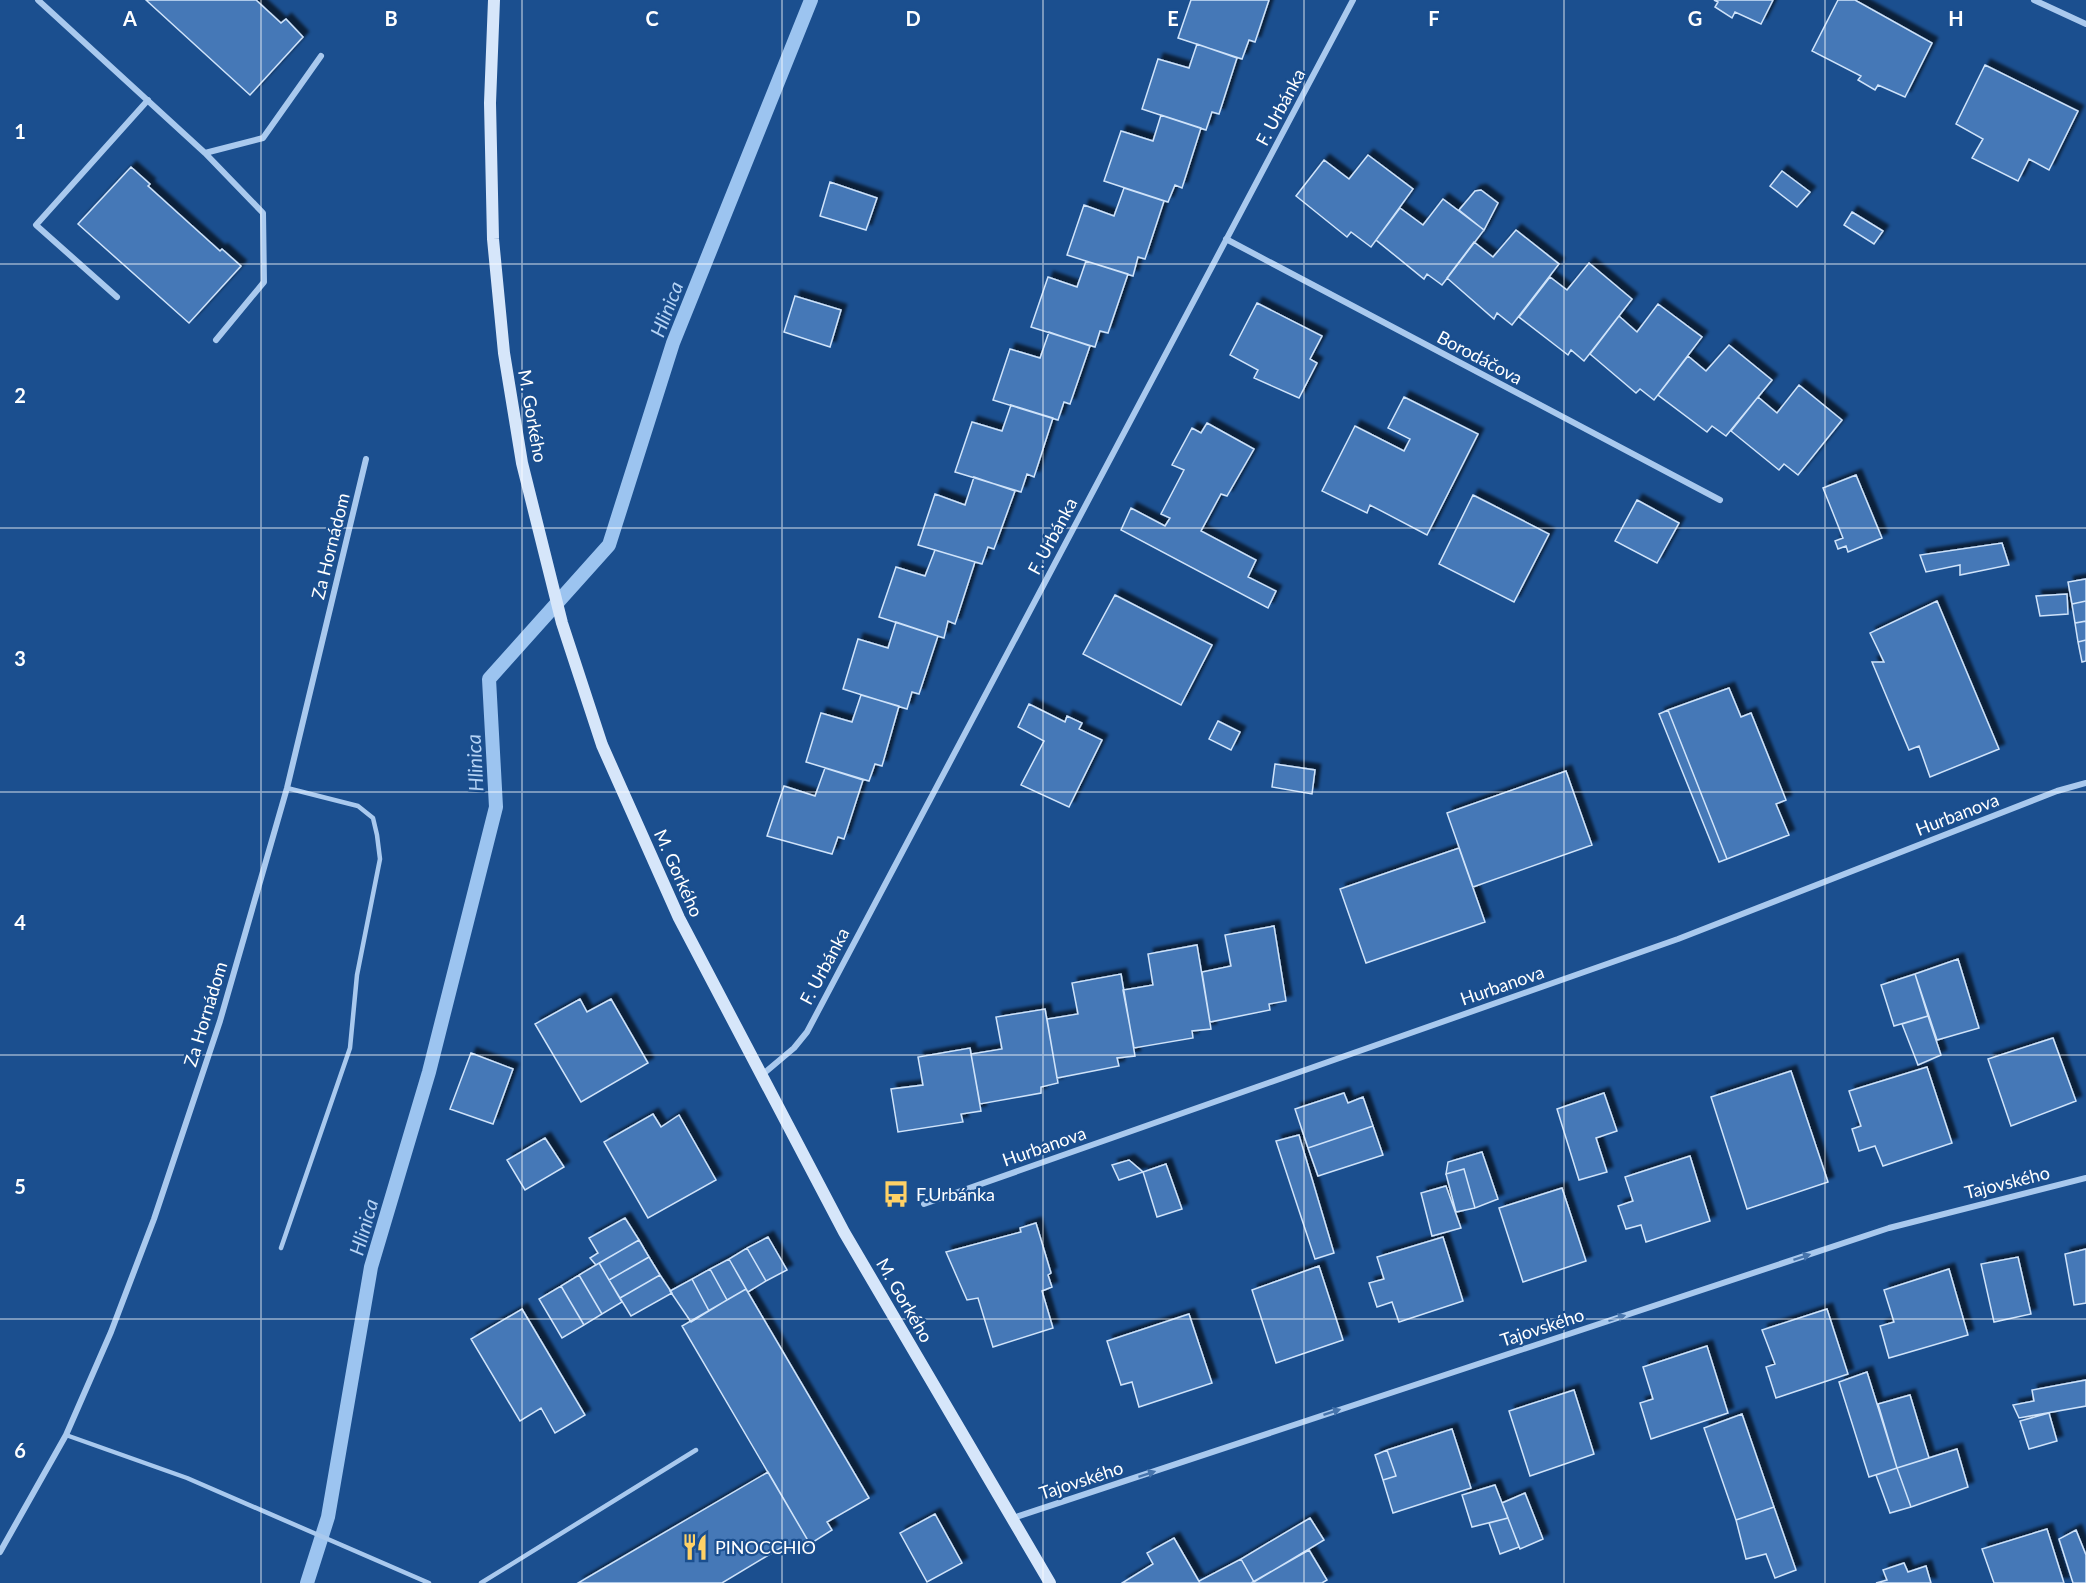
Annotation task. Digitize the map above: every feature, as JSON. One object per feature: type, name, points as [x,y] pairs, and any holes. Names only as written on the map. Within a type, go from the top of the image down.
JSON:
[{"type":"main road","name":"M. Gorkého","points":[[494,0],[490,103],[493,239],[504,353],[522,464],[562,623],[602,745],[679,918],[844,1232],[1050,1583]]},
{"type":"street","points":[[38,0],[205,153],[263,213],[264,282],[216,340]]},
{"type":"street","name":"F. Urbánka","points":[[762,1075],[794,1048],[807,1032],[1353,0]]},
{"type":"street","points":[[2034,0],[2086,24]]},
{"type":"street","points":[[205,153],[263,138],[321,56]]},
{"type":"street","points":[[117,297],[36,225],[148,100]]},
{"type":"street","name":"Borodáčova","points":[[1226,239],[1720,500]]},
{"type":"street","name":"Za Hornádom","points":[[0,1552],[66,1435],[111,1332],[157,1208],[220,1021],[287,788],[366,459]]},
{"type":"street","name":"Hurbanova","points":[[924,1204],[1678,939],[2057,791],[2086,783]]},
{"type":"street","name":"Tajovského","points":[[1012,1519],[1889,1228],[2086,1178]]},
{"type":"lane","points":[[281,1248],[350,1048],[357,975],[380,859],[373,818],[358,806],[287,788]]},
{"type":"lane","points":[[66,1435],[187,1478],[429,1583]]},
{"type":"lane","points":[[481,1583],[696,1449]]},
{"type":"building","points":[[146,0],[256,0],[281,23],[286,19],[303,37],[250,95]]},
{"type":"building","points":[[1191,0],[1269,0],[1255,42],[1249,40],[1242,59],[1178,38]]},
{"type":"building","points":[[1714,0],[1773,0],[1761,24],[1735,12],[1732,18],[1715,7],[1718,2]]},
{"type":"building","points":[[1838,0],[1855,0],[1932,43],[1905,97],[1878,85],[1875,90],[1858,80],[1861,76],[1812,51]]},
{"type":"building","points":[[1197,44],[1237,58],[1219,114],[1212,112],[1206,130],[1142,109],[1158,59],[1189,68]]},
{"type":"building","points":[[1985,65],[2078,111],[2049,170],[2029,159],[2018,181],[1972,158],[1983,139],[1956,124]]},
{"type":"building","points":[[1161,115],[1201,128],[1182,188],[1175,185],[1168,202],[1104,181],[1121,131],[1153,141]]},
{"type":"building","points":[[1368,155],[1413,189],[1371,247],[1351,232],[1347,237],[1296,196],[1324,160],[1349,179]]},
{"type":"building","points":[[131,167],[150,184],[148,186],[220,251],[222,249],[241,266],[189,323],[78,224]]},
{"type":"building","points":[[1782,171],[1810,192],[1797,207],[1770,186]]},
{"type":"building","points":[[830,182],[877,198],[866,230],[820,216]]},
{"type":"building","points":[[1124,188],[1164,201],[1145,259],[1138,257],[1133,276],[1067,255],[1084,205],[1114,216]]},
{"type":"building","points":[[1481,190],[1498,203],[1484,230],[1459,210],[1475,191]]},
{"type":"building","points":[[1443,199],[1484,230],[1442,285],[1427,274],[1424,279],[1376,240],[1400,208],[1423,225]]},
{"type":"building","points":[[1852,212],[1883,231],[1874,244],[1844,225]]},
{"type":"building","points":[[1516,230],[1559,264],[1512,325],[1497,313],[1494,319],[1447,278],[1474,242],[1493,257]]},
{"type":"building","points":[[1086,261],[1128,274],[1108,333],[1100,331],[1095,347],[1031,327],[1048,277],[1077,287]]},
{"type":"building","points":[[1589,263],[1632,299],[1584,361],[1571,350],[1568,355],[1519,317],[1550,277],[1567,290]]},
{"type":"building","points":[[795,296],[841,310],[830,347],[784,332]]},
{"type":"building","points":[[1257,303],[1322,336],[1310,359],[1317,363],[1299,398],[1254,378],[1258,370],[1230,355]]},
{"type":"building","points":[[1658,304],[1702,337],[1654,400],[1640,389],[1636,393],[1590,354],[1619,316],[1637,332]]},
{"type":"building","points":[[1049,332],[1090,346],[1070,404],[1064,402],[1058,420],[993,400],[1010,349],[1040,358]]},
{"type":"building","points":[[1729,345],[1772,380],[1726,436],[1712,426],[1707,432],[1658,395],[1688,356],[1706,371]]},
{"type":"building","points":[[1799,385],[1842,420],[1798,475],[1784,464],[1779,470],[1731,431],[1758,397],[1777,413]]},
{"type":"building","points":[[1404,397],[1478,434],[1427,535],[1370,505],[1367,513],[1322,491],[1355,426],[1404,451],[1410,439],[1388,428]]},
{"type":"building","points":[[1011,405],[1053,418],[1034,477],[1027,474],[1021,492],[955,472],[972,422],[1002,431]]},
{"type":"building","points":[[1207,423],[1254,449],[1227,496],[1221,494],[1201,531],[1256,560],[1248,577],[1276,591],[1268,608],[1121,530],[1131,508],[1165,526],[1170,518],[1161,514],[1184,470],[1172,465],[1192,428],[1201,433]]},
{"type":"building","points":[[1856,475],[1882,538],[1848,552],[1846,546],[1838,549],[1835,541],[1843,538],[1823,488]]},
{"type":"building","points":[[974,477],[1015,491],[994,549],[988,547],[982,564],[918,545],[935,494],[965,505]]},
{"type":"building","points":[[1473,495],[1549,534],[1514,602],[1439,564]]},
{"type":"building","points":[[1637,500],[1679,523],[1657,563],[1615,541]]},
{"type":"building","points":[[2002,543],[2009,565],[1960,575],[1960,565],[1926,572],[1920,555]]},
{"type":"building","points":[[935,550],[975,562],[955,624],[948,621],[944,638],[879,617],[896,567],[925,576]]},
{"type":"building","points":[[2086,579],[2086,601],[2072,604],[2068,582]]},
{"type":"building","points":[[2067,594],[2068,614],[2040,616],[2036,596]]},
{"type":"building","points":[[1115,595],[1212,645],[1181,705],[1083,654]]},
{"type":"building","points":[[1937,601],[1999,749],[1930,777],[1919,746],[1909,750],[1872,662],[1884,662],[1870,633]]},
{"type":"building","points":[[2086,601],[2086,621],[2075,623],[2072,604]]},
{"type":"building","points":[[2086,621],[2086,640],[2078,642],[2075,623]]},
{"type":"building","points":[[896,622],[938,636],[919,694],[912,692],[907,709],[843,689],[858,639],[888,648]]},
{"type":"building","points":[[2086,640],[2086,661],[2082,662],[2078,642]]},
{"type":"building","points":[[1729,688],[1741,717],[1751,713],[1786,800],[1776,804],[1789,835],[1727,859],[1668,710]]},
{"type":"building","points":[[861,695],[899,706],[882,766],[875,764],[869,781],[806,762],[821,713],[852,722]]},
{"type":"building","points":[[1029,704],[1065,722],[1067,716],[1082,723],[1079,729],[1102,740],[1069,807],[1021,785],[1044,741],[1018,727]]},
{"type":"building","points":[[1668,710],[1727,859],[1719,862],[1659,714]]},
{"type":"building","points":[[1218,721],[1240,732],[1231,750],[1209,739]]},
{"type":"building","points":[[1275,764],[1315,770],[1312,794],[1272,787]]},
{"type":"building","points":[[825,768],[863,780],[844,839],[838,837],[832,854],[767,836],[784,786],[815,796]]},
{"type":"building","points":[[1566,771],[1592,845],[1473,887],[1447,813]]},
{"type":"building","points":[[1459,848],[1485,922],[1366,963],[1340,889]]},
{"type":"building","points":[[1274,926],[1286,1001],[1269,1004],[1270,1010],[1210,1022],[1202,972],[1231,966],[1225,935]]},
{"type":"building","points":[[1197,945],[1211,1029],[1192,1031],[1193,1038],[1134,1048],[1123,990],[1153,985],[1148,954]]},
{"type":"building","points":[[1958,959],[1979,1028],[1937,1040],[1915,974]]},
{"type":"building","points":[[1121,974],[1135,1056],[1117,1058],[1119,1066],[1057,1078],[1047,1019],[1078,1014],[1072,983]]},
{"type":"building","points":[[1915,974],[1928,1016],[1894,1026],[1881,985]]},
{"type":"building","points":[[580,999],[587,1012],[611,999],[648,1063],[581,1102],[535,1024]]},
{"type":"building","points":[[1045,1009],[1058,1083],[1041,1087],[1041,1093],[980,1104],[971,1054],[1002,1049],[996,1017]]},
{"type":"building","points":[[1928,1016],[1941,1055],[1918,1065],[1902,1024]]},
{"type":"building","points":[[2053,1038],[2076,1101],[2011,1126],[1988,1059]]},
{"type":"building","points":[[970,1048],[981,1111],[961,1114],[963,1122],[898,1132],[891,1089],[923,1085],[918,1057]]},
{"type":"building","points":[[471,1053],[513,1069],[493,1124],[450,1109]]},
{"type":"building","points":[[1927,1067],[1952,1143],[1883,1166],[1875,1146],[1859,1151],[1852,1129],[1861,1126],[1849,1091]]},
{"type":"building","points":[[1791,1071],[1828,1182],[1747,1209],[1711,1097]]},
{"type":"building","points":[[1344,1093],[1348,1103],[1363,1097],[1373,1126],[1308,1148],[1295,1109]]},
{"type":"building","points":[[1604,1093],[1617,1131],[1596,1138],[1607,1172],[1579,1180],[1557,1109]]},
{"type":"building","points":[[653,1114],[661,1127],[679,1115],[716,1180],[648,1218],[604,1142]]},
{"type":"building","points":[[1373,1126],[1383,1155],[1318,1176],[1308,1148]]},
{"type":"building","points":[[1299,1135],[1334,1253],[1315,1259],[1276,1141]]},
{"type":"building","points":[[545,1138],[564,1167],[525,1190],[507,1160]]},
{"type":"building","points":[[1482,1152],[1498,1199],[1475,1208],[1464,1169],[1446,1174],[1448,1162]]},
{"type":"building","points":[[1690,1156],[1710,1221],[1646,1242],[1641,1225],[1626,1229],[1618,1206],[1633,1201],[1625,1177]]},
{"type":"building","points":[[1129,1160],[1143,1172],[1119,1180],[1112,1165]]},
{"type":"building","points":[[1166,1164],[1182,1209],[1157,1217],[1143,1172]]},
{"type":"building","points":[[1464,1169],[1475,1208],[1456,1212],[1446,1174]]},
{"type":"building","points":[[1446,1186],[1461,1228],[1432,1236],[1421,1193]]},
{"type":"building","points":[[1562,1188],[1586,1261],[1523,1282],[1499,1208]]},
{"type":"building","points":[[625,1218],[639,1240],[596,1265],[590,1258],[598,1253],[589,1238]]},
{"type":"building","points":[[1036,1223],[1051,1273],[1048,1275],[1052,1287],[1042,1291],[1053,1328],[993,1347],[978,1298],[967,1300],[946,1252],[1021,1232],[1020,1228]]},
{"type":"building","points":[[768,1237],[787,1270],[766,1281],[747,1248]]},
{"type":"building","points":[[1443,1237],[1463,1301],[1399,1322],[1392,1302],[1377,1307],[1369,1283],[1384,1279],[1377,1257]]},
{"type":"building","points":[[639,1240],[649,1257],[609,1280],[599,1263]]},
{"type":"building","points":[[747,1248],[766,1281],[748,1292],[729,1259]]},
{"type":"building","points":[[2086,1249],[2086,1303],[2074,1305],[2065,1254]]},
{"type":"building","points":[[649,1257],[660,1275],[620,1298],[609,1280]]},
{"type":"building","points":[[2018,1257],[2031,1314],[1994,1322],[1981,1264]]},
{"type":"building","points":[[729,1259],[746,1289],[727,1300],[710,1269]]},
{"type":"building","points":[[599,1263],[622,1302],[602,1314],[579,1275]]},
{"type":"building","points":[[1319,1266],[1343,1340],[1276,1363],[1252,1290]]},
{"type":"building","points":[[710,1269],[727,1300],[709,1311],[692,1279]]},
{"type":"building","points":[[1949,1269],[1968,1335],[1889,1358],[1880,1326],[1894,1322],[1884,1290]]},
{"type":"building","points":[[579,1275],[602,1314],[584,1325],[561,1286]]},
{"type":"building","points":[[660,1275],[672,1293],[631,1316],[620,1298]]},
{"type":"building","points":[[692,1279],[709,1311],[691,1322],[670,1291]]},
{"type":"building","points":[[561,1286],[584,1325],[562,1338],[539,1299]]},
{"type":"building","points":[[746,1289],[869,1498],[827,1522],[832,1530],[810,1544],[682,1326]]},
{"type":"building","points":[[522,1309],[585,1415],[555,1433],[541,1408],[520,1421],[471,1339]]},
{"type":"building","points":[[1827,1309],[1848,1374],[1776,1398],[1766,1367],[1775,1364],[1762,1330]]},
{"type":"building","points":[[1189,1314],[1212,1383],[1139,1407],[1132,1382],[1121,1385],[1107,1341]]},
{"type":"building","points":[[1707,1346],[1728,1413],[1651,1439],[1640,1403],[1653,1399],[1643,1367]]},
{"type":"building","points":[[1867,1372],[1897,1468],[1869,1477],[1839,1382]]},
{"type":"building","points":[[2086,1380],[2086,1406],[2019,1418],[2013,1405],[2034,1401],[2032,1390]]},
{"type":"building","points":[[1574,1390],[1594,1454],[1530,1476],[1509,1411]]},
{"type":"building","points":[[1910,1395],[1929,1458],[1897,1468],[1878,1404]]},
{"type":"building","points":[[2049,1413],[2057,1441],[2029,1449],[2020,1421]]},
{"type":"building","points":[[1742,1414],[1774,1507],[1736,1520],[1704,1428]]},
{"type":"building","points":[[1452,1429],[1471,1488],[1393,1513],[1383,1480],[1396,1476],[1387,1450]]},
{"type":"building","points":[[1957,1449],[1968,1487],[1911,1507],[1897,1468]]},
{"type":"building","points":[[1387,1450],[1396,1476],[1383,1480],[1375,1455]]},
{"type":"building","points":[[1897,1468],[1911,1507],[1890,1513],[1876,1475]]},
{"type":"building","points":[[768,1472],[810,1544],[793,1554],[787,1544],[722,1583],[578,1583]]},
{"type":"building","points":[[1495,1485],[1508,1518],[1472,1527],[1462,1495]]},
{"type":"building","points":[[1525,1493],[1543,1539],[1520,1549],[1502,1503]]},
{"type":"building","points":[[1774,1507],[1796,1570],[1775,1578],[1766,1554],[1746,1559],[1736,1520]]},
{"type":"building","points":[[935,1514],[962,1563],[927,1582],[900,1533]]},
{"type":"building","points":[[1310,1518],[1324,1540],[1254,1582],[1241,1559]]},
{"type":"building","points":[[1508,1518],[1519,1547],[1500,1554],[1489,1523]]},
{"type":"building","points":[[2047,1529],[2064,1583],[1994,1583],[1982,1549]]},
{"type":"building","points":[[2076,1530],[2086,1555],[2086,1583],[2073,1583],[2059,1539]]},
{"type":"building","points":[[1174,1538],[1200,1583],[1122,1583],[1153,1564],[1147,1553]]},
{"type":"building","points":[[1309,1550],[1327,1580],[1322,1583],[1251,1583]]},
{"type":"building","points":[[1241,1559],[1254,1582],[1200,1583],[1199,1581]]},
{"type":"building","points":[[1904,1563],[1908,1572],[1926,1566],[1931,1583],[1876,1583],[1887,1580],[1883,1570]]},
{"type":"waterway","name":"Hlinica","points":[[307,1583],[328,1517],[371,1267],[429,1072],[496,807],[489,679],[609,545],[673,343],[811,0]]},
{"type":"place","name":"F.Urbánka","points":[[896,1194]]},
{"type":"place","name":"PINOCCHIO","points":[[695,1547]]}]
